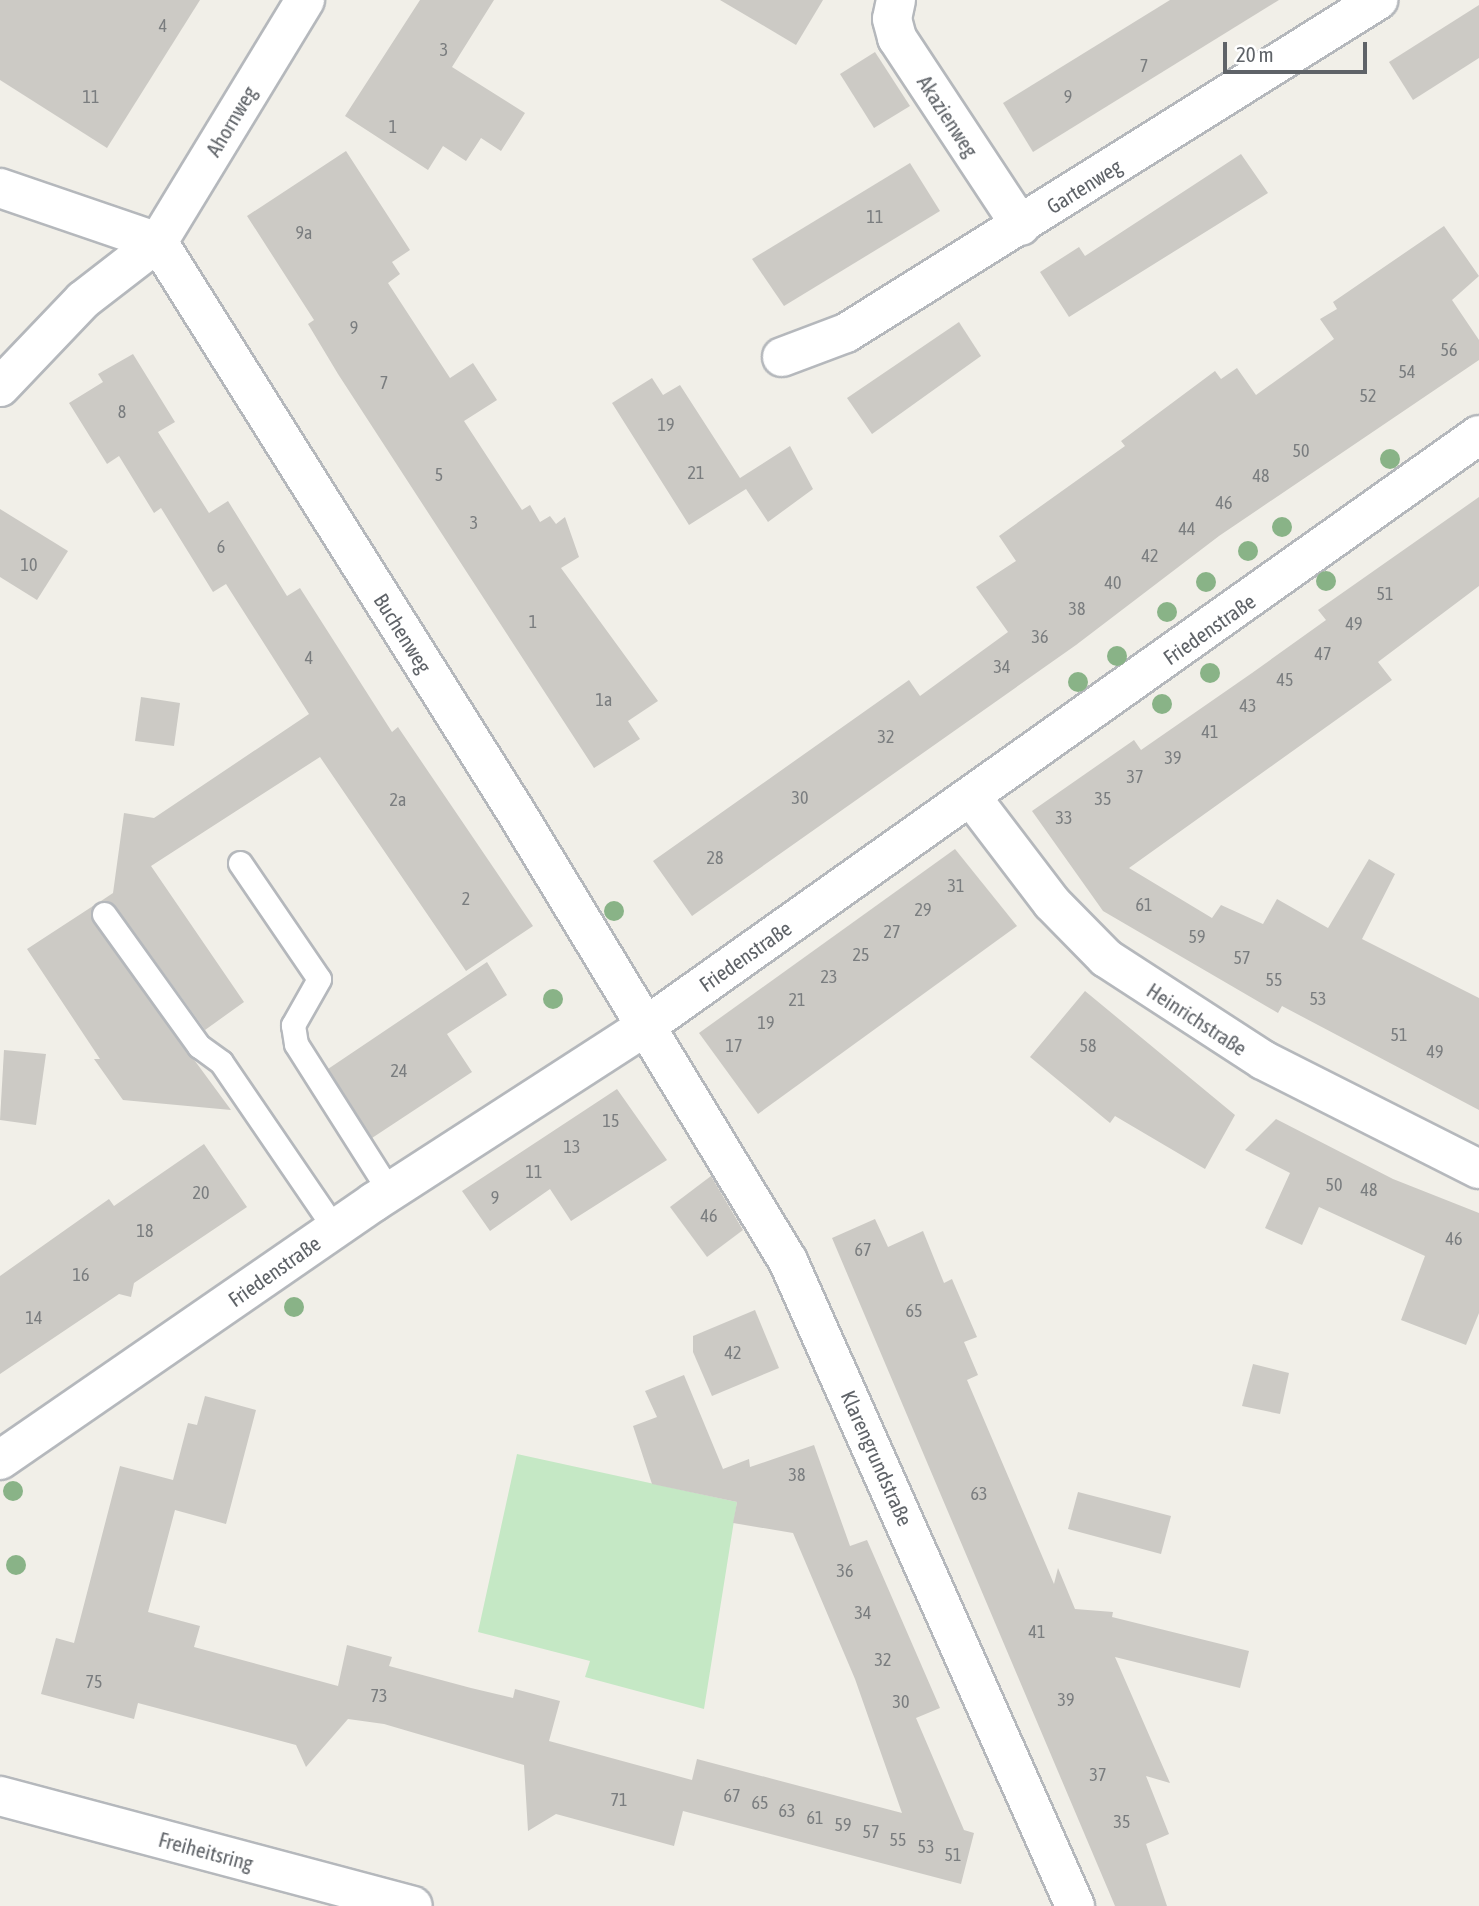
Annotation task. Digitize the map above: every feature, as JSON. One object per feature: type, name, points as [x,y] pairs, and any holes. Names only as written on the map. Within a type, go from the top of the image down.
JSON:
[{"type":"street","name":"Ahornweg","points":[[158,242],[305,0]]},
{"type":"street","name":"Akazienweg","points":[[897,0],[892,19],[897,38],[1021,226]]},
{"type":"street","name":"Gartenweg","points":[[782,357],[846,333],[1021,226],[1378,0]]},
{"type":"street","points":[[0,188],[158,242]]},
{"type":"street","points":[[0,387],[83,300],[158,242]]},
{"type":"street","name":"Buchenweg","points":[[158,242],[646,1026]]},
{"type":"street","name":"Friedenstraße","points":[[0,1460],[390,1192],[646,1026],[972,798],[1479,435]]},
{"type":"street","name":"Heinrichstraße","points":[[972,798],[1052,904],[1106,958],[1263,1060],[1479,1169]]},
{"type":"street","name":"Klarengrundstraße","points":[[646,1026],[788,1261],[1075,1906]]},
{"type":"street","name":"Freiheitsring","points":[[0,1796],[401,1904]]},
{"type":"lane","points":[[240,863],[319,979],[293,1025],[296,1044],[390,1192]]},
{"type":"lane","points":[[104,914],[199,1046],[221,1062],[335,1229]]},
{"type":"green space","points":[[517,1454],[737,1502],[704,1709],[585,1677],[590,1661],[478,1632]]},
{"type":"building","points":[[0,0],[200,0],[107,148],[0,80]]},
{"type":"building","points":[[420,0],[494,0],[452,67],[525,113],[501,151],[481,138],[466,161],[443,146],[428,170],[345,116]]},
{"type":"building","points":[[720,0],[823,0],[796,45]]},
{"type":"building","points":[[1170,0],[1279,0],[1033,152],[1003,103]]},
{"type":"building","points":[[1479,5],[1479,58],[1413,100],[1389,62]]},
{"type":"building","points":[[875,52],[910,106],[874,128],[840,74]]},
{"type":"building","points":[[346,151],[410,250],[392,262],[400,274],[388,283],[450,378],[473,363],[497,400],[464,421],[522,510],[530,505],[540,522],[550,516],[556,524],[565,517],[579,557],[561,568],[658,701],[628,721],[640,739],[594,768],[338,374],[308,324],[314,320],[247,216]]},
{"type":"building","points":[[1241,154],[1268,193],[1069,317],[1040,272],[1079,247],[1085,256]]},
{"type":"building","points":[[910,163],[940,211],[784,306],[752,259]]},
{"type":"building","points":[[1444,226],[1479,276],[1452,300],[1479,340],[1479,360],[1219,536],[1076,645],[692,916],[653,861],[909,680],[920,696],[1008,632],[976,587],[1016,561],[999,536],[1125,446],[1121,441],[1215,371],[1221,379],[1237,368],[1256,395],[1334,339],[1320,319],[1337,309],[1333,302]]},
{"type":"building","points":[[959,322],[981,356],[872,434],[847,398]]},
{"type":"building","points":[[133,354],[175,422],[158,432],[209,513],[228,501],[287,596],[300,588],[392,732],[398,727],[533,926],[466,971],[320,757],[151,866],[244,1002],[205,1030],[115,906],[101,901],[113,893],[124,813],[154,818],[309,714],[226,584],[213,592],[161,508],[154,513],[119,456],[107,464],[69,403],[103,382],[98,374]]},
{"type":"building","points":[[652,378],[663,395],[680,385],[740,478],[790,446],[813,489],[768,522],[746,489],[689,525],[612,403]]},
{"type":"building","points":[[1479,497],[1479,586],[1378,662],[1392,680],[1129,868],[1212,918],[1221,905],[1263,924],[1277,899],[1328,928],[1369,859],[1395,874],[1362,939],[1479,998],[1479,1110],[1282,1006],[1278,1013],[1103,911],[1032,811],[1134,740],[1141,750],[1252,673],[1326,620],[1318,610]]},
{"type":"building","points":[[0,509],[68,551],[37,600],[0,577]]},
{"type":"building","points":[[141,697],[180,703],[174,746],[135,741]]},
{"type":"building","points":[[955,849],[1017,926],[758,1114],[699,1033]]},
{"type":"building","points":[[93,906],[93,922],[231,1110],[123,1100],[94,1059],[100,1059],[27,949]]},
{"type":"building","points":[[487,962],[507,995],[447,1034],[472,1072],[372,1138],[328,1069]]},
{"type":"building","points":[[1085,991],[1235,1115],[1205,1169],[1115,1116],[1110,1123],[1030,1057]]},
{"type":"building","points":[[4,1050],[46,1054],[36,1125],[0,1120]]},
{"type":"building","points":[[617,1089],[667,1160],[571,1221],[550,1189],[490,1231],[462,1191]]},
{"type":"building","points":[[1276,1119],[1393,1179],[1479,1213],[1479,1313],[1466,1345],[1401,1320],[1425,1256],[1319,1207],[1302,1245],[1265,1228],[1290,1173],[1245,1150]]},
{"type":"building","points":[[204,1144],[247,1207],[134,1283],[131,1297],[119,1294],[0,1374],[0,1276],[109,1199],[114,1206]]},
{"type":"building","points":[[711,1176],[743,1230],[707,1257],[670,1207]]},
{"type":"building","points":[[875,1219],[888,1247],[923,1231],[944,1283],[952,1279],[977,1337],[964,1342],[978,1375],[967,1380],[1054,1584],[1058,1568],[1075,1609],[1113,1612],[1112,1617],[1249,1651],[1240,1688],[1115,1657],[1170,1783],[1146,1776],[1169,1834],[1146,1844],[1167,1906],[1115,1906],[832,1238]]},
{"type":"building","points":[[755,1310],[779,1368],[712,1396],[693,1352],[693,1336]]},
{"type":"building","points":[[1253,1364],[1289,1373],[1280,1414],[1242,1406]]},
{"type":"building","points":[[684,1375],[723,1469],[749,1459],[750,1467],[814,1445],[850,1546],[867,1540],[940,1708],[916,1718],[964,1830],[974,1833],[961,1884],[683,1811],[674,1846],[556,1814],[528,1831],[524,1765],[384,1724],[348,1719],[306,1767],[296,1745],[138,1703],[134,1719],[41,1694],[56,1638],[74,1643],[120,1466],[173,1480],[188,1423],[197,1425],[205,1396],[256,1410],[226,1524],[175,1510],[148,1612],[200,1626],[194,1647],[338,1686],[347,1645],[392,1657],[389,1666],[471,1688],[513,1698],[515,1689],[560,1701],[549,1741],[692,1780],[697,1759],[902,1813],[855,1679],[793,1533],[733,1523],[737,1502],[652,1484],[633,1426],[657,1417],[645,1391]]},
{"type":"building","points":[[1078,1492],[1171,1516],[1161,1554],[1068,1529]]}]
